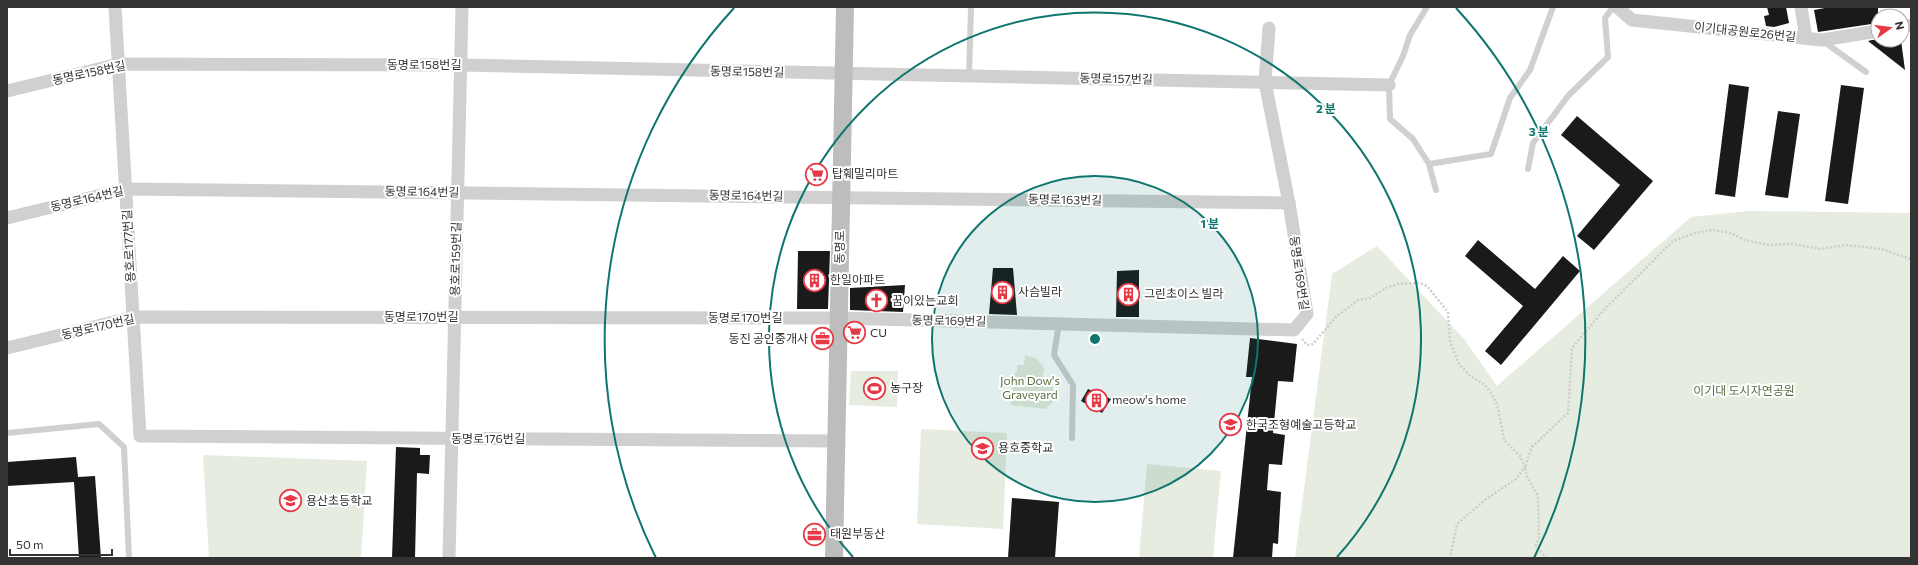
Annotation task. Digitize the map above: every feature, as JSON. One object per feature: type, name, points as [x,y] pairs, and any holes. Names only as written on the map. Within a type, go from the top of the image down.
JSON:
[{"type":"street","name":"용호로177번길","points":[[115,7],[140,436]]},
{"type":"street","name":"용호로159번길","points":[[449,558],[462,7]]},
{"type":"street","name":"동명로","points":[[834,558],[845,7]]},
{"type":"street","name":"이기대공원로26번길","points":[[1617,7],[1632,20],[1822,40],[1870,32]]},
{"type":"street","points":[[1801,7],[1806,38]]},
{"type":"street","name":"동명로169번길","points":[[838,318],[1294,330],[1307,314],[1289,203],[1265,82],[1269,28]]},
{"type":"street","name":"동명로158번길","points":[[7,91],[119,64],[460,65],[843,74]]},
{"type":"street","name":"동명로157번길","points":[[843,74],[1388,85]]},
{"type":"street","name":"동명로164번길","points":[[7,218],[126,189],[841,197]]},
{"type":"street","name":"동명로163번길","points":[[841,197],[1289,203]]},
{"type":"street","name":"동명로170번길","points":[[7,348],[134,317],[838,318]]},
{"type":"street","name":"동명로176번길","points":[[140,436],[836,440]]},
{"type":"lane","points":[[969,76],[971,7]]},
{"type":"lane","points":[[1427,7],[1410,35],[1403,56],[1388,85],[1390,119],[1413,139],[1429,164],[1436,190]]},
{"type":"lane","points":[[1429,164],[1491,154],[1510,98],[1530,70],[1554,7]]},
{"type":"lane","points":[[1528,169],[1533,143],[1568,96],[1608,57],[1605,18],[1613,7]]},
{"type":"lane","points":[[1822,40],[1866,72]]},
{"type":"lane","points":[[1059,324],[1054,355],[1073,385],[1072,438]]},
{"type":"lane","points":[[7,433],[99,424],[124,447],[129,558]]},
{"type":"path","points":[[1450,558],[1457,524],[1486,499],[1516,479],[1525,468],[1532,447],[1568,413],[1572,348],[1602,312],[1673,241],[1695,233],[1713,230],[1731,233],[1745,240],[1768,245],[1793,244],[1820,249],[1846,245],[1882,250],[1911,259]]},
{"type":"path","points":[[1294,330],[1307,345],[1313,344],[1336,317],[1358,300],[1370,298],[1386,288],[1398,284],[1420,283],[1427,286],[1448,312],[1450,341],[1459,364],[1469,375],[1485,385],[1493,396],[1498,408],[1504,440],[1520,456],[1527,477],[1538,496],[1539,537],[1536,546],[1547,558]]},
{"type":"green space","name":"이기대 도시자연공원","points":[[1749,211],[1911,213],[1911,558],[1295,558],[1332,274],[1377,246],[1464,339],[1497,386],[1691,217]]},
{"type":"green space","name":"John Dow's Graveyard","points":[[1025,355],[1037,359],[1045,369],[1042,374],[1053,388],[1056,398],[1046,409],[1010,405],[1014,397],[1012,386],[1009,385],[1013,375],[1017,371],[1017,365],[1024,365]]},
{"type":"green space","name":"농구장","points":[[851,371],[898,371],[897,407],[849,405]]},
{"type":"green space","points":[[921,429],[1007,433],[1003,529],[917,524]]},
{"type":"green space","points":[[203,455],[367,461],[361,558],[209,558]]},
{"type":"green space","points":[[1147,464],[1221,471],[1213,558],[1139,558]]},
{"type":"building","points":[[1767,7],[1786,7],[1789,23],[1774,27],[1766,26],[1764,16],[1769,15]]},
{"type":"building","points":[[1830,7],[1878,7],[1870,8],[1870,24],[1818,32],[1814,10]]},
{"type":"building","points":[[1877,48],[1902,48],[1905,70]]},
{"type":"building","points":[[1729,84],[1749,87],[1735,197],[1715,194]]},
{"type":"building","points":[[1841,85],[1864,88],[1848,204],[1825,201]]},
{"type":"building","points":[[1778,111],[1800,114],[1788,198],[1765,195]]},
{"type":"building","points":[[1577,116],[1653,181],[1594,250],[1577,236],[1620,185],[1561,135]]},
{"type":"building","points":[[1478,240],[1535,289],[1563,256],[1580,271],[1501,365],[1485,351],[1523,306],[1465,256]]},
{"type":"building","name":"한일아파트","points":[[798,251],[830,251],[828,309],[797,309]]},
{"type":"building","name":"사슴빌라","points":[[993,268],[1013,268],[1017,315],[989,314]]},
{"type":"building","name":"그린초이스 빌라","points":[[1139,270],[1139,317],[1116,317],[1117,271]]},
{"type":"building","name":"꿈이있는교회","points":[[905,285],[903,312],[850,310],[850,288]]},
{"type":"building","points":[[1250,338],[1297,344],[1293,382],[1278,381],[1273,433],[1285,435],[1282,465],[1269,464],[1267,490],[1281,492],[1278,544],[1273,543],[1272,558],[1233,558],[1252,377],[1246,377]]},
{"type":"building","name":"meow's home","points":[[1088,389],[1111,399],[1102,413],[1081,401]]},
{"type":"building","points":[[396,447],[420,448],[420,455],[430,455],[429,474],[417,473],[415,558],[392,558]]},
{"type":"building","points":[[76,457],[78,477],[95,476],[101,558],[79,558],[74,482],[7,486],[7,462]]},
{"type":"building","points":[[1012,498],[1059,502],[1055,558],[1008,558]]},
{"type":"place","name":"탑훼밀리마트","points":[[817,174]]},
{"type":"place","name":"한일아파트","points":[[815,280]]},
{"type":"place","name":"사슴빌라","points":[[1003,292]]},
{"type":"place","name":"그린초이스 빌라","points":[[1128,294]]},
{"type":"place","name":"꿈이있는교회","points":[[877,301]]},
{"type":"place","name":"CU","points":[[854,333]]},
{"type":"place","name":"동진 공인중개사","points":[[823,339]]},
{"type":"place","name":"농구장","points":[[874,388]]},
{"type":"place","name":"meow's home","points":[[1096,400]]},
{"type":"place","name":"한국조형예술고등학교","points":[[1230,425]]},
{"type":"place","name":"용호중학교","points":[[982,448]]},
{"type":"place","name":"용산초등학교","points":[[290,501]]},
{"type":"place","name":"태원부동산","points":[[815,534]]}]
